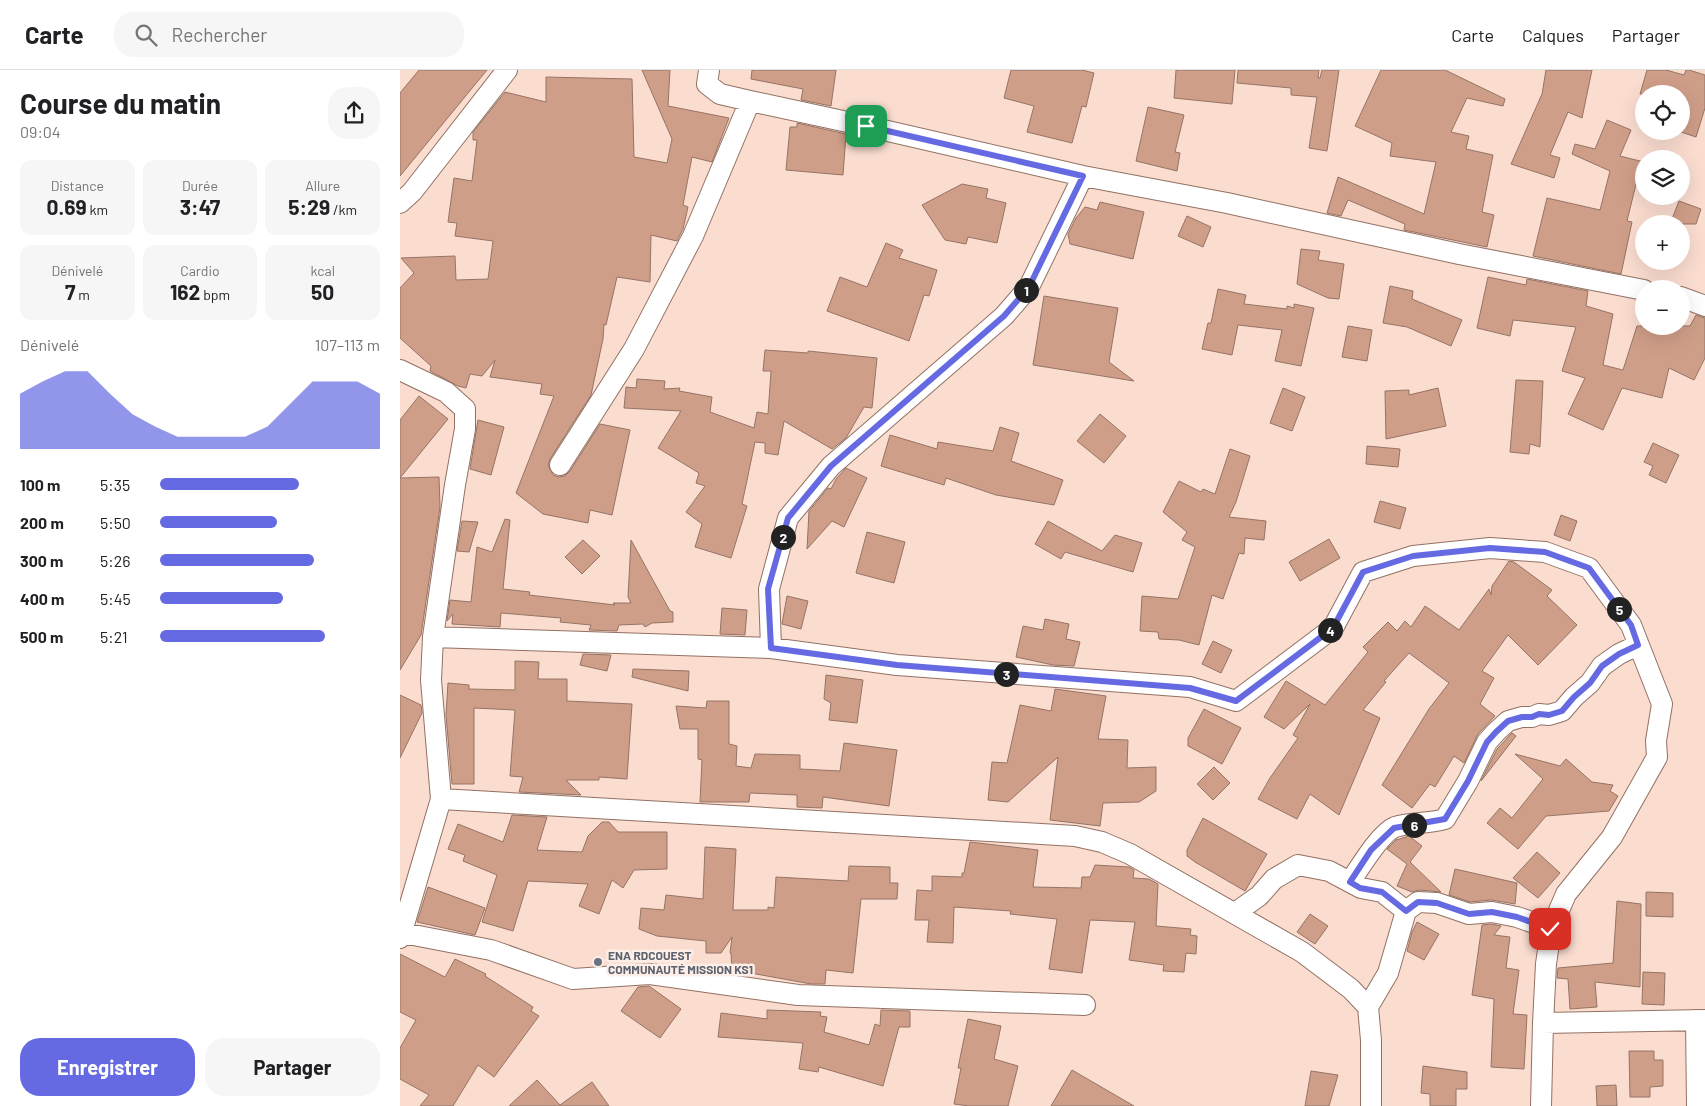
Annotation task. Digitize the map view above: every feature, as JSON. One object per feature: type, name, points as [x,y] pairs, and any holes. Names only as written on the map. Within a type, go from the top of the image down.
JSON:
[{"type":"street","points":[[400,203],[412,192],[506,70]]},
{"type":"street","points":[[709,70],[707,84],[720,94],[1083,176],[1227,203],[1459,254],[1635,288]]},
{"type":"street","points":[[560,465],[634,349],[688,244],[750,101]]},
{"type":"street","points":[[771,648],[768,589],[788,518],[831,466],[1004,316],[1023,294],[1029,287],[1083,176]]},
{"type":"street","points":[[1690,301],[1705,306]]},
{"type":"street","points":[[400,370],[446,392],[465,409],[465,429],[433,637],[431,680],[441,799],[401,936],[491,950],[573,979],[650,974],[798,995],[1085,1005]]},
{"type":"street","points":[[433,637],[771,648],[897,665],[1190,688],[1236,701],[1333,628],[1363,572],[1413,556],[1490,548],[1545,552],[1589,568],[1631,625],[1662,704],[1656,741],[1657,757],[1612,837],[1566,894],[1550,929],[1546,964],[1541,1106]]},
{"type":"street","points":[[1350,882],[1371,850],[1394,828],[1445,819],[1468,781],[1487,742],[1508,721],[1539,714],[1549,715],[1562,711],[1590,683],[1602,666],[1619,654],[1638,645]]},
{"type":"street","points":[[441,799],[1075,836],[1102,842],[1130,854],[1302,952],[1351,989],[1368,1007],[1372,1040],[1371,1106]]},
{"type":"street","points":[[1235,913],[1259,896],[1274,879],[1298,865],[1329,871],[1360,888],[1382,892],[1406,911]]},
{"type":"street","points":[[1368,1007],[1388,973],[1406,911],[1418,902],[1437,903],[1469,914],[1492,912],[1517,917],[1550,929]]},
{"type":"street","points":[[1543,1023],[1701,1020],[1697,1106]]},
{"type":"building","points":[[419,70],[487,70],[400,176],[400,93]]},
{"type":"building","points":[[642,70],[670,70],[668,106],[729,118],[712,162],[692,157],[683,205],[688,207],[683,229],[677,241],[651,235],[650,282],[617,277],[606,325],[604,324],[603,339],[591,395],[550,459],[548,465],[553,475],[565,476],[600,424],[630,430],[612,515],[590,510],[588,523],[543,514],[516,493],[554,396],[540,394],[542,384],[490,377],[495,360],[482,376],[470,374],[466,388],[458,386],[430,371],[431,366],[400,338],[400,288],[414,273],[401,258],[455,256],[456,280],[488,279],[493,241],[455,236],[457,223],[448,222],[454,178],[472,181],[477,140],[473,140],[473,132],[505,92],[546,102],[546,77],[632,79],[634,157],[667,163],[672,139]]},
{"type":"building","points":[[752,70],[836,70],[831,106],[801,100],[803,89],[751,79]]},
{"type":"building","points":[[1011,70],[1082,70],[1094,73],[1086,107],[1082,106],[1072,143],[1027,132],[1034,106],[1004,98]]},
{"type":"building","points":[[1176,70],[1235,70],[1232,104],[1174,98]]},
{"type":"building","points":[[1238,70],[1319,70],[1318,78],[1320,78],[1322,70],[1339,70],[1327,151],[1309,148],[1317,97],[1291,95],[1291,88],[1237,83]]},
{"type":"building","points":[[1381,70],[1445,70],[1505,99],[1503,106],[1467,98],[1451,132],[1469,136],[1466,149],[1493,155],[1482,212],[1494,215],[1487,247],[1404,230],[1405,224],[1348,200],[1341,216],[1327,213],[1338,177],[1424,214],[1436,162],[1390,156],[1392,143],[1355,126]]},
{"type":"building","points":[[1546,70],[1592,70],[1582,118],[1568,112],[1550,155],[1560,158],[1554,178],[1511,164],[1542,94]]},
{"type":"building","points":[[1647,70],[1666,70],[1684,75],[1686,70],[1689,70],[1705,75],[1705,108],[1696,137],[1690,135],[1690,85],[1643,85]]},
{"type":"building","points":[[1148,107],[1184,115],[1175,152],[1180,153],[1177,171],[1136,161]]},
{"type":"building","points":[[1607,120],[1631,130],[1620,156],[1635,160],[1635,188],[1627,221],[1632,222],[1621,274],[1533,256],[1547,198],[1600,210],[1610,171],[1572,154],[1575,144],[1595,149]]},
{"type":"building","points":[[797,123],[846,134],[843,175],[786,170],[790,127],[797,127]]},
{"type":"building","points":[[962,184],[988,189],[986,198],[1006,203],[997,243],[968,237],[966,244],[945,240],[922,205]]},
{"type":"building","points":[[1100,202],[1144,212],[1133,259],[1070,244],[1068,234],[1076,218],[1085,207],[1097,210]]},
{"type":"building","points":[[1677,205],[1690,205],[1701,209],[1696,224],[1690,224],[1690,215],[1674,215]]},
{"type":"building","points":[[1187,216],[1211,227],[1203,247],[1178,236]]},
{"type":"building","points":[[886,243],[903,250],[899,258],[937,270],[929,296],[924,295],[909,341],[827,311],[840,277],[867,287]]},
{"type":"building","points":[[1301,249],[1320,251],[1318,260],[1344,264],[1339,299],[1328,298],[1297,284]]},
{"type":"building","points":[[1488,277],[1526,285],[1527,279],[1588,291],[1586,306],[1613,314],[1603,365],[1623,370],[1635,332],[1635,335],[1690,335],[1690,326],[1696,315],[1705,318],[1705,358],[1694,380],[1669,368],[1662,398],[1622,388],[1603,430],[1568,414],[1585,378],[1562,371],[1576,327],[1513,320],[1510,336],[1477,328]]},
{"type":"building","points":[[1390,286],[1413,291],[1412,299],[1462,320],[1451,346],[1407,327],[1383,323]]},
{"type":"building","points":[[1218,289],[1246,295],[1244,304],[1287,309],[1287,306],[1294,308],[1294,304],[1314,308],[1301,366],[1275,361],[1282,330],[1238,325],[1232,355],[1202,349],[1208,323],[1211,323]]},
{"type":"building","points":[[1044,296],[1118,308],[1109,362],[1134,381],[1033,365]]},
{"type":"building","points":[[1348,326],[1372,330],[1367,361],[1342,357]]},
{"type":"building","points":[[765,350],[808,353],[808,351],[877,358],[872,408],[864,407],[846,438],[832,449],[784,421],[778,455],[765,453],[765,443],[755,442],[742,504],[747,506],[731,558],[695,547],[702,524],[686,512],[705,486],[696,483],[699,473],[658,448],[681,411],[624,408],[626,387],[636,388],[637,379],[665,381],[664,389],[680,388],[679,391],[712,397],[710,412],[754,428],[757,412],[768,414],[771,371],[763,371]]},
{"type":"building","points":[[1516,380],[1543,381],[1540,447],[1530,444],[1529,454],[1510,452]]},
{"type":"building","points":[[1283,388],[1305,397],[1292,431],[1270,423]]},
{"type":"building","points":[[1438,388],[1446,426],[1386,439],[1385,391],[1409,390],[1409,395]]},
{"type":"building","points":[[419,396],[448,419],[400,478],[400,420]]},
{"type":"building","points":[[1100,414],[1126,436],[1104,463],[1077,441]]},
{"type":"building","points":[[478,420],[504,427],[491,475],[470,469]]},
{"type":"building","points":[[1000,427],[1019,433],[1011,461],[1063,480],[1054,505],[996,495],[946,478],[944,485],[881,466],[890,435],[937,449],[938,442],[993,451]]},
{"type":"building","points":[[1653,443],[1679,455],[1666,483],[1649,475],[1653,466],[1644,462]]},
{"type":"building","points":[[1367,446],[1400,449],[1398,467],[1366,464]]},
{"type":"building","points":[[1230,449],[1250,456],[1236,502],[1229,517],[1266,521],[1264,540],[1245,538],[1244,554],[1239,553],[1223,599],[1212,595],[1199,645],[1179,640],[1159,639],[1158,632],[1140,631],[1142,596],[1178,599],[1195,547],[1182,540],[1187,532],[1163,512],[1179,481],[1201,492],[1203,489],[1215,494]]},
{"type":"building","points":[[846,468],[867,478],[844,527],[832,521],[807,549],[809,511],[828,488],[831,489],[836,479]]},
{"type":"building","points":[[439,477],[440,507],[421,635],[400,670],[400,478]]},
{"type":"building","points":[[1380,501],[1406,508],[1400,529],[1374,522]]},
{"type":"building","points":[[1561,515],[1577,521],[1570,541],[1554,535]]},
{"type":"building","points":[[505,519],[510,520],[503,589],[530,592],[529,595],[615,605],[613,603],[631,603],[628,597],[631,540],[670,611],[673,612],[673,622],[652,623],[645,627],[643,624],[619,625],[617,631],[589,630],[591,625],[560,622],[561,618],[501,613],[500,627],[452,624],[453,614],[447,621],[450,600],[471,602],[477,547],[492,552]]},
{"type":"building","points":[[462,521],[478,522],[469,552],[457,551]]},
{"type":"building","points":[[1048,521],[1102,551],[1115,535],[1142,543],[1133,572],[1065,552],[1061,559],[1035,544]]},
{"type":"building","points":[[867,532],[905,542],[894,583],[856,573]]},
{"type":"building","points":[[1329,539],[1340,558],[1300,581],[1289,562]]},
{"type":"building","points":[[583,540],[600,556],[582,574],[565,557]]},
{"type":"building","points":[[1509,561],[1514,562],[1552,590],[1547,596],[1577,625],[1538,665],[1508,635],[1482,671],[1494,678],[1480,704],[1495,716],[1478,734],[1464,763],[1454,756],[1435,787],[1430,784],[1412,808],[1382,785],[1429,709],[1449,683],[1409,653],[1384,681],[1386,682],[1363,710],[1380,718],[1339,815],[1310,794],[1297,819],[1258,799],[1298,738],[1293,735],[1310,704],[1284,729],[1264,717],[1286,681],[1325,705],[1368,652],[1363,647],[1388,622],[1397,631],[1405,621],[1411,627],[1425,606],[1459,630],[1489,589],[1491,595],[1492,586]]},
{"type":"building","points":[[787,596],[808,601],[801,629],[782,624]]},
{"type":"building","points":[[722,608],[747,610],[745,635],[720,634]]},
{"type":"building","points":[[1045,619],[1069,624],[1066,639],[1080,642],[1074,666],[1053,665],[1016,657],[1023,626],[1043,630]]},
{"type":"building","points":[[1213,641],[1232,650],[1221,673],[1202,664]]},
{"type":"building","points":[[583,654],[611,655],[607,671],[580,665]]},
{"type":"building","points":[[515,661],[539,662],[538,679],[567,679],[567,701],[632,704],[627,779],[599,777],[599,780],[566,780],[581,795],[519,792],[523,777],[510,776],[515,710],[474,708],[474,784],[452,784],[446,715],[448,683],[469,685],[469,689],[515,690]]},
{"type":"building","points":[[633,669],[689,671],[688,691],[632,677]]},
{"type":"building","points":[[826,675],[863,680],[857,723],[829,720],[831,703],[824,699]]},
{"type":"building","points":[[1055,689],[1106,696],[1098,739],[1128,740],[1127,768],[1156,767],[1156,791],[1139,802],[1103,803],[1100,826],[1050,820],[1058,757],[1008,802],[988,800],[992,762],[1007,763],[1020,705],[1051,711]]},
{"type":"building","points":[[400,695],[421,705],[422,713],[400,758]]},
{"type":"building","points":[[707,701],[729,701],[729,744],[737,746],[736,766],[751,768],[755,754],[800,755],[800,769],[840,771],[844,743],[897,750],[889,806],[823,797],[822,808],[797,807],[797,795],[750,793],[749,802],[700,802],[702,760],[698,759],[698,729],[680,729],[676,706],[706,708]]},
{"type":"building","points":[[1204,709],[1241,728],[1222,764],[1188,746],[1188,738]]},
{"type":"building","points":[[1512,733],[1516,736],[1481,781],[1497,749]]},
{"type":"building","points":[[1515,754],[1560,766],[1566,759],[1592,782],[1613,785],[1610,791],[1618,796],[1609,811],[1546,816],[1518,849],[1487,823],[1500,808],[1512,818],[1543,779]]},
{"type":"building","points":[[1214,767],[1230,783],[1213,800],[1197,784]]},
{"type":"building","points":[[512,815],[547,817],[537,850],[582,852],[588,836],[602,822],[609,822],[618,832],[667,832],[667,869],[634,870],[623,888],[612,880],[599,914],[579,906],[588,884],[528,881],[513,931],[482,922],[497,875],[463,861],[465,855],[448,849],[458,824],[503,842]]},
{"type":"building","points":[[1203,818],[1267,854],[1245,891],[1187,856],[1187,850]]},
{"type":"building","points":[[1409,836],[1422,846],[1410,862],[1441,892],[1419,890],[1412,892],[1397,886],[1407,864],[1387,849],[1396,840]]},
{"type":"building","points":[[970,842],[1038,850],[1033,887],[1081,888],[1082,877],[1090,877],[1095,865],[1129,867],[1134,870],[1133,878],[1149,879],[1158,884],[1156,926],[1191,929],[1190,935],[1197,936],[1196,954],[1186,953],[1184,972],[1163,971],[1164,965],[1129,960],[1135,922],[1090,920],[1082,973],[1049,969],[1057,919],[1010,914],[1011,911],[954,907],[953,943],[927,942],[929,920],[915,920],[917,890],[932,891],[932,876],[962,877]]},
{"type":"building","points":[[705,847],[736,849],[733,910],[768,910],[768,907],[774,908],[776,877],[848,881],[849,866],[890,867],[890,883],[898,883],[897,899],[861,899],[853,973],[826,970],[825,984],[811,984],[745,972],[732,972],[730,953],[732,937],[721,953],[706,953],[706,941],[657,936],[639,929],[641,908],[664,910],[666,895],[703,899]]},
{"type":"building","points":[[1537,852],[1560,873],[1538,898],[1513,878]]},
{"type":"building","points":[[1455,869],[1517,883],[1515,904],[1491,900],[1470,902],[1449,895]]},
{"type":"building","points":[[428,887],[485,908],[475,935],[417,922]]},
{"type":"building","points":[[1646,892],[1673,893],[1673,917],[1646,916]]},
{"type":"building","points":[[1617,901],[1641,904],[1640,987],[1595,982],[1597,1007],[1570,1009],[1568,979],[1557,978],[1558,968],[1613,963]]},
{"type":"building","points":[[1310,914],[1328,926],[1315,944],[1297,932]]},
{"type":"building","points":[[1417,922],[1439,934],[1424,960],[1407,951]]},
{"type":"building","points":[[1482,925],[1501,926],[1494,935],[1510,937],[1506,968],[1519,970],[1513,1014],[1527,1015],[1524,1069],[1491,1067],[1494,999],[1472,995]]},
{"type":"building","points":[[400,954],[445,977],[455,959],[486,974],[485,976],[533,1007],[531,1011],[539,1016],[494,1077],[478,1065],[453,1106],[420,1106],[429,1095],[400,1079],[400,1048],[416,1020],[400,1012]]},
{"type":"building","points":[[1643,972],[1665,973],[1664,1005],[1642,1004]]},
{"type":"building","points":[[649,986],[681,1009],[660,1038],[621,1011],[638,987]]},
{"type":"building","points":[[767,1010],[821,1012],[820,1016],[827,1017],[824,1032],[869,1045],[875,1024],[880,1026],[881,1010],[910,1011],[910,1027],[899,1027],[883,1086],[819,1067],[818,1072],[799,1069],[803,1043],[718,1037],[721,1013],[767,1019]]},
{"type":"building","points":[[968,1019],[1001,1026],[994,1059],[1018,1066],[1008,1106],[954,1104],[961,1068],[958,1068]]},
{"type":"building","points":[[1629,1051],[1654,1051],[1654,1060],[1663,1060],[1663,1086],[1650,1087],[1650,1097],[1630,1097]]},
{"type":"building","points":[[1423,1066],[1467,1072],[1467,1089],[1456,1089],[1456,1106],[1430,1106],[1430,1094],[1421,1093]]},
{"type":"building","points":[[1072,1070],[1134,1106],[1051,1106]]},
{"type":"building","points":[[1311,1071],[1338,1075],[1329,1106],[1305,1106]]},
{"type":"building","points":[[537,1080],[560,1105],[592,1082],[609,1106],[509,1106]]},
{"type":"building","points":[[1616,1085],[1617,1106],[1597,1106],[1596,1086]]},
{"type":"place","name":"ENA RDCOUEST COMMUNAUTÉ MISSION KS1","points":[[598,962]]},
{"type":"route","points":[[866,126],[1083,176],[1029,287],[1004,316],[831,466],[788,518],[768,589],[771,648],[897,665],[1190,688],[1236,701],[1333,628],[1363,572],[1413,556],[1490,548],[1545,552],[1589,568],[1631,625],[1638,645],[1619,654],[1602,666],[1590,683],[1562,711],[1549,715],[1539,714],[1508,721],[1487,742],[1462,793],[1452,805],[1445,819],[1394,828],[1371,850],[1350,882],[1360,888],[1382,892],[1406,911],[1418,902],[1437,903],[1469,914],[1492,912],[1517,917],[1550,929]]}]
